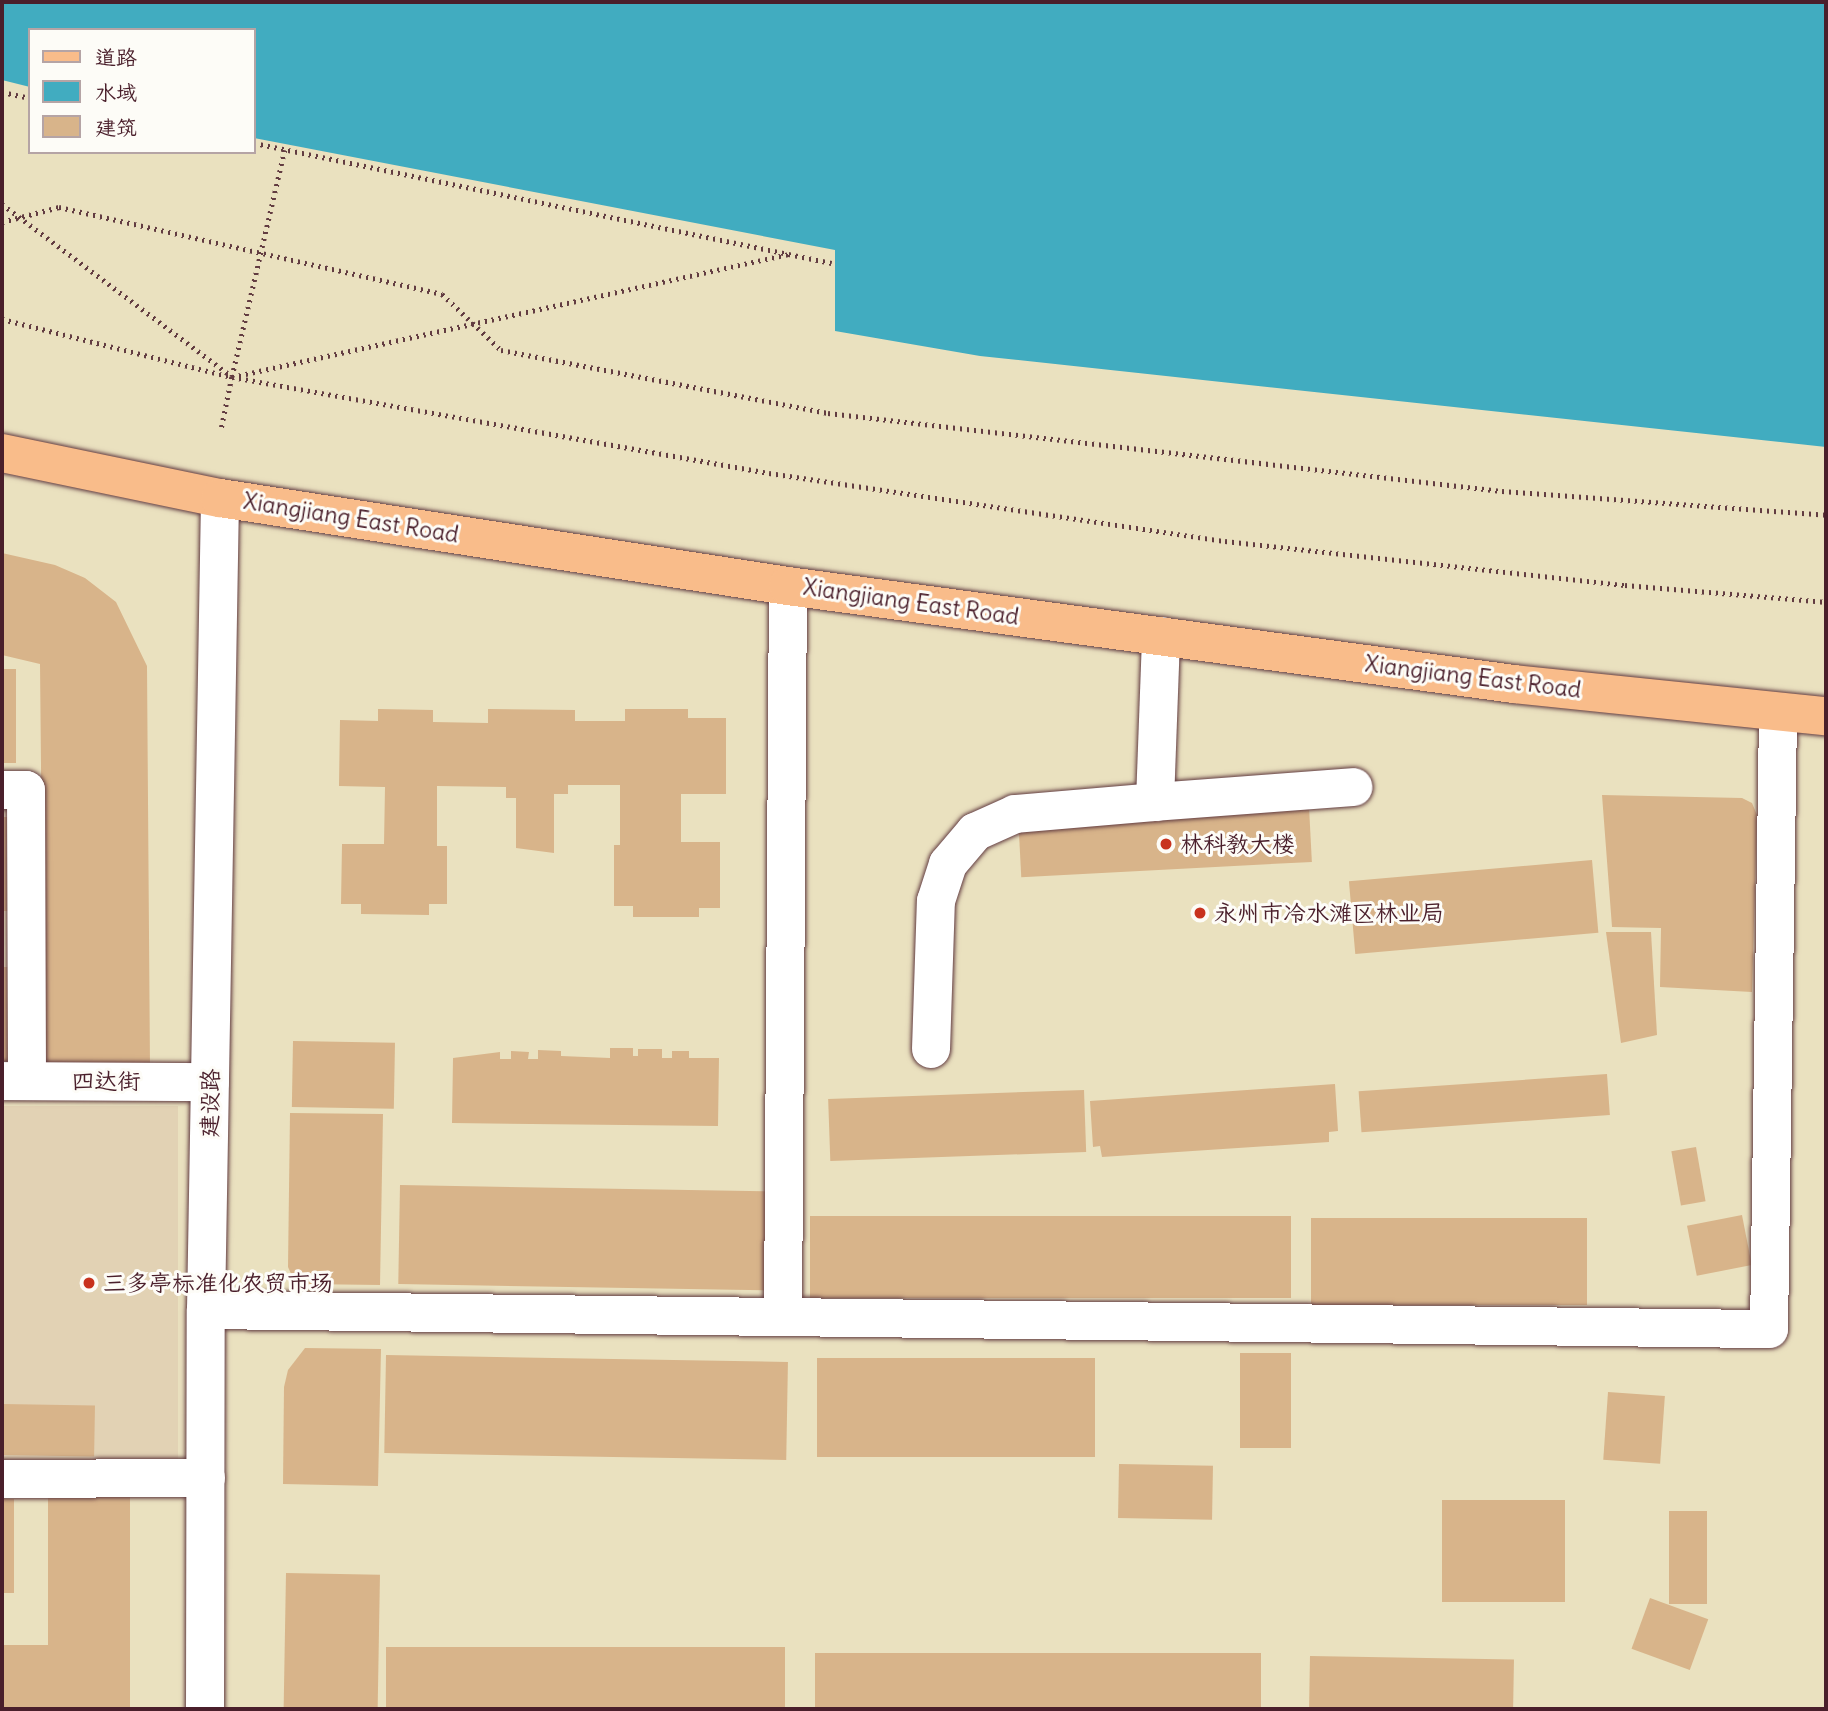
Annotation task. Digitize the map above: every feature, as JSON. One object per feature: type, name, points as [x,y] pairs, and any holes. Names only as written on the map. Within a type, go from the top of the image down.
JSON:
[{"type":"main road","name":"Xiangjiang East Road","points":[[2,453],[219,498],[788,586],[1514,684],[1826,716]]},
{"type":"street","name":"建设路","points":[[205,1709],[206,1310],[219,498]]},
{"type":"street","points":[[783,1317],[788,586]]},
{"type":"street","points":[[1155,802],[1161,636]]},
{"type":"street","points":[[206,1310],[1769,1329],[1777,712]]},
{"type":"street","points":[[931,1049],[936,901],[948,864],[975,832],[1015,814],[1353,787]]},
{"type":"street","points":[[2,790],[26,790],[14,935],[14,1081]]},
{"type":"street","name":"四达街","points":[[14,1081],[210,1082]]},
{"type":"street","points":[[2,1479],[206,1478]]},
{"type":"path","points":[[2,92],[28,98]]},
{"type":"path","points":[[256,143],[832,263]]},
{"type":"path","points":[[221,430],[285,150]]},
{"type":"path","points":[[2,204],[232,377],[789,254]]},
{"type":"path","points":[[2,222],[59,207],[442,293],[501,350],[828,413],[1502,491],[1826,515]]},
{"type":"path","points":[[2,319],[232,377],[769,473],[1225,541],[1625,585],[1826,602]]},
{"type":"shaded area","name":"三多亭标准化农贸市场","points":[[2,1106],[178,1106],[178,1460],[2,1460]]},
{"type":"water","points":[[2,2],[1826,2],[1826,447],[980,356],[835,331],[835,250],[256,138],[256,28],[28,28],[28,86],[2,80]]},
{"type":"building","points":[[2,553],[55,565],[85,578],[116,602],[147,666],[150,1067],[44,1069],[40,664],[2,655]]},
{"type":"building","points":[[2,669],[16,669],[16,763],[2,763]]},
{"type":"building","points":[[378,709],[433,710],[433,722],[488,723],[488,709],[575,710],[575,721],[625,721],[625,709],[688,709],[688,718],[726,718],[726,794],[681,794],[681,842],[720,842],[720,908],[699,908],[699,917],[633,917],[633,906],[614,906],[614,845],[620,845],[620,785],[568,785],[568,794],[554,794],[554,853],[516,848],[516,798],[506,798],[506,787],[437,786],[437,846],[447,846],[447,904],[429,904],[429,915],[361,914],[361,904],[341,904],[342,844],[384,844],[385,787],[339,786],[340,720],[378,721]]},
{"type":"building","points":[[1602,795],[1742,798],[1752,803],[1757,815],[1752,992],[1660,987],[1661,928],[1612,927]]},
{"type":"building","name":"林科教大楼","points":[[1309,807],[1312,862],[1021,877],[1018,822]]},
{"type":"building","points":[[2,817],[11,817],[11,911],[2,911]]},
{"type":"building","points":[[1592,860],[1598,933],[1355,954],[1349,881]]},
{"type":"building","points":[[1606,932],[1651,932],[1657,1035],[1621,1043]]},
{"type":"building","points":[[2,967],[11,967],[11,1061],[2,1061]]},
{"type":"building","points":[[293,1041],[395,1043],[394,1109],[292,1107]]},
{"type":"building","points":[[610,1048],[633,1048],[633,1056],[638,1056],[638,1049],[662,1049],[662,1058],[672,1058],[672,1051],[689,1051],[689,1058],[719,1058],[718,1126],[452,1123],[453,1058],[500,1052],[500,1059],[511,1059],[511,1051],[529,1052],[528,1059],[538,1059],[538,1050],[561,1051],[561,1056],[610,1058]]},
{"type":"building","points":[[1607,1074],[1610,1115],[1361,1132],[1359,1091]]},
{"type":"building","points":[[1335,1084],[1338,1131],[1329,1132],[1329,1142],[1102,1157],[1100,1146],[1093,1147],[1090,1101]]},
{"type":"building","points":[[1084,1090],[1086,1152],[830,1161],[828,1099]]},
{"type":"building","points":[[290,1113],[383,1114],[380,1285],[303,1284],[293,1278],[288,1267]]},
{"type":"building","points":[[1696,1147],[1706,1201],[1681,1206],[1671,1151]]},
{"type":"building","points":[[400,1185],[769,1191],[767,1290],[398,1284]]},
{"type":"building","points":[[1742,1215],[1752,1265],[1697,1276],[1687,1226]]},
{"type":"building","points":[[810,1216],[1291,1216],[1291,1298],[810,1298]]},
{"type":"building","points":[[1311,1218],[1587,1218],[1587,1305],[1311,1305]]},
{"type":"building","points":[[305,1348],[381,1349],[378,1486],[283,1484],[284,1387],[288,1370]]},
{"type":"building","points":[[1240,1353],[1291,1353],[1291,1448],[1240,1448]]},
{"type":"building","points":[[386,1355],[788,1362],[786,1460],[384,1453]]},
{"type":"building","points":[[817,1358],[1095,1358],[1095,1457],[817,1457]]},
{"type":"building","points":[[1608,1392],[1665,1396],[1660,1464],[1603,1460]]},
{"type":"building","points":[[2,1404],[95,1406],[94,1457],[2,1455]]},
{"type":"building","points":[[1119,1464],[1213,1466],[1212,1520],[1118,1518]]},
{"type":"building","points":[[48,1495],[130,1497],[130,1709],[2,1709],[2,1645],[48,1645]]},
{"type":"building","points":[[2,1499],[14,1499],[14,1593],[2,1593]]},
{"type":"building","points":[[1442,1500],[1565,1500],[1565,1602],[1442,1602]]},
{"type":"building","points":[[1669,1511],[1707,1511],[1707,1604],[1669,1604]]},
{"type":"building","points":[[286,1573],[380,1575],[378,1709],[284,1709]]},
{"type":"building","points":[[1650,1598],[1708,1619],[1690,1670],[1632,1649]]},
{"type":"building","points":[[386,1647],[785,1647],[785,1709],[386,1709]]},
{"type":"building","points":[[815,1653],[1261,1653],[1261,1709],[815,1709]]},
{"type":"building","points":[[1310,1656],[1514,1660],[1513,1709],[1309,1709]]},
{"type":"place","name":"林科教大楼","points":[[1166,844]]},
{"type":"place","name":"永州市冷水滩区林业局","points":[[1200,913]]},
{"type":"place","name":"三多亭标准化农贸市场","points":[[89,1283]]}]
